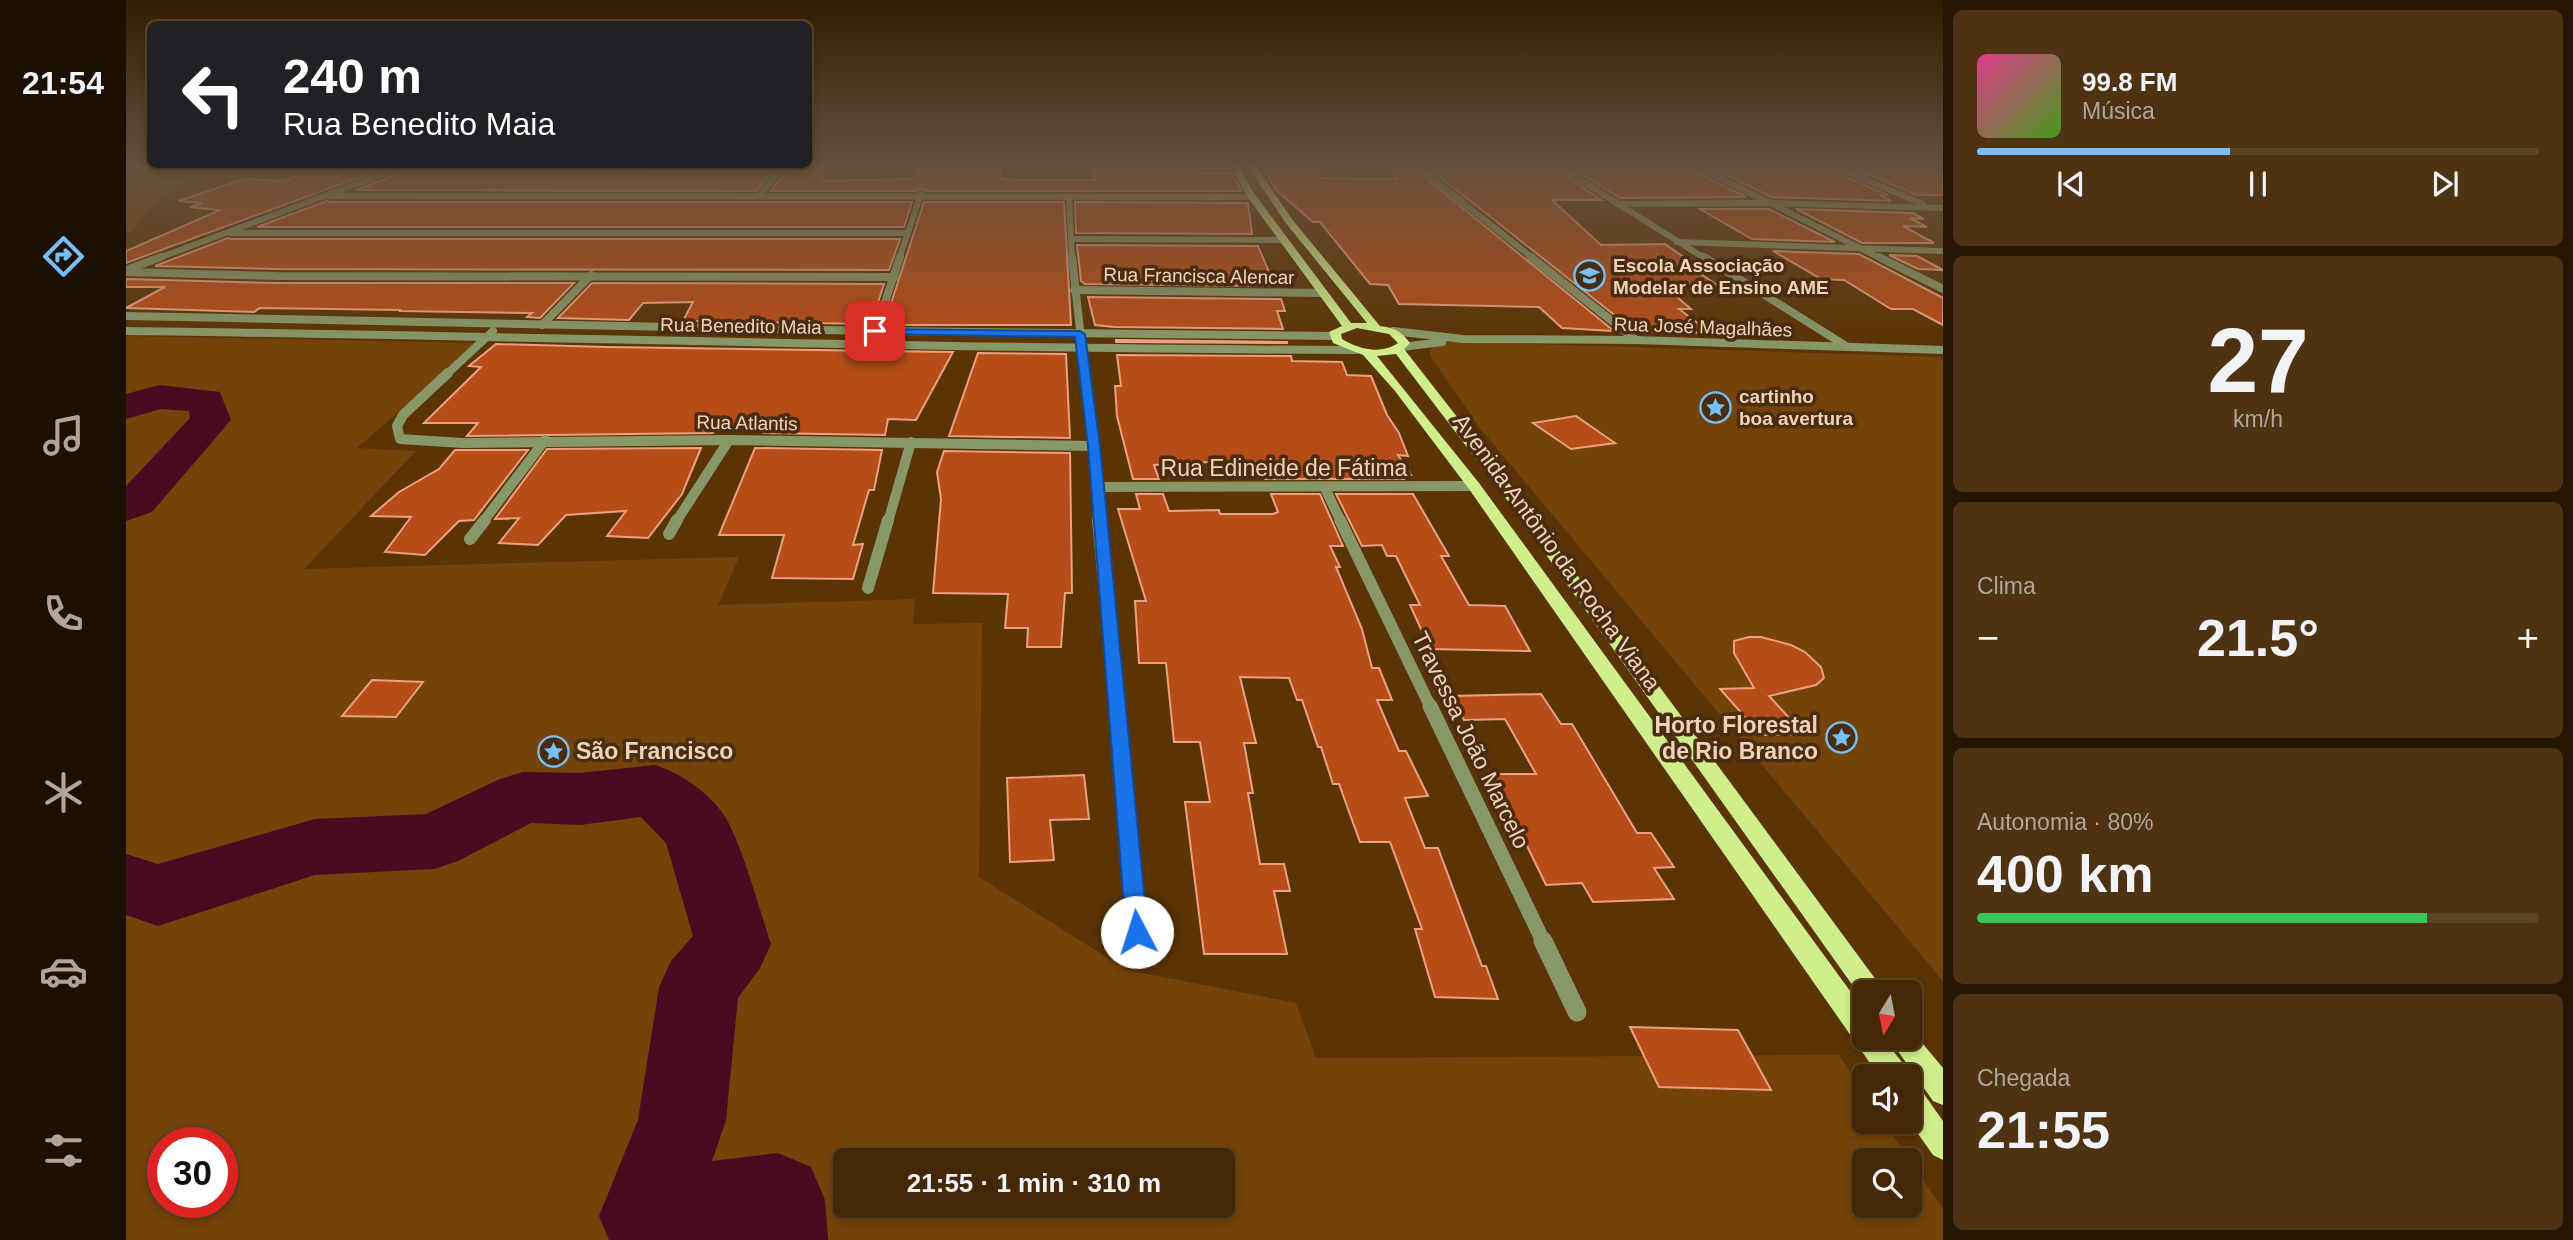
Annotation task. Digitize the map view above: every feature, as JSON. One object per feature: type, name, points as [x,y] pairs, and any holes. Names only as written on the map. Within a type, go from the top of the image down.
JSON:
[{"type":"main road","points":[[1273,224],[1347,326]]},
{"type":"main road","points":[[1291,224],[1376,326]]},
{"type":"main road","points":[[1334,336],[1335,332],[1347,326],[1376,326],[1393,331]]},
{"type":"main road","name":"Avenida Antônio da Rocha Viana","points":[[1393,331],[1404,339],[1400,348],[1510,494],[1862,980]]},
{"type":"main road","name":"Avenida Antônio da Rocha Viana","points":[[1334,336],[1344,346],[1361,351],[1415,408],[1474,486],[1852,1015]]},
{"type":"main road","points":[[1361,351],[1400,348]]},
{"type":"main road","points":[[1914,1050],[1943,1091]]},
{"type":"main road","points":[[1922,1115],[1943,1145]]},
{"type":"street","points":[[126,271],[255,224]]},
{"type":"street","points":[[870,345],[911,224]]},
{"type":"street","points":[[1070,224],[1079,349],[1094,446],[1095,487],[1137,932]]},
{"type":"street","points":[[1490,224],[1636,340]]},
{"type":"street","points":[[1647,224],[1846,347]]},
{"type":"street","points":[[1811,224],[1943,289]]},
{"type":"street","points":[[231,233],[908,233]]},
{"type":"street","points":[[1071,239],[1285,240]]},
{"type":"street","points":[[1676,242],[1943,251]]},
{"type":"street","points":[[126,271],[276,276],[895,277]]},
{"type":"street","points":[[542,325],[591,275]]},
{"type":"street","name":"Rua Francisca Alencar","points":[[1074,290],[1323,293]]},
{"type":"street","name":"Rua Benedito Maia","points":[[126,316],[875,331],[1334,336]]},
{"type":"street","points":[[489,335],[501,324]]},
{"type":"street","name":"Rua Benedito Maia","points":[[126,331],[489,335],[1079,349],[1361,351]]},
{"type":"street","name":"Rua José Magalhães","points":[[1393,331],[1463,339],[1636,340],[1943,350]]},
{"type":"street","name":"Rua Atlantis","points":[[489,335],[403,415],[397,426],[400,439],[451,443],[729,440],[1094,446]]},
{"type":"street","name":"Rua José Magalhães","points":[[1400,348],[1463,339]]},
{"type":"street","points":[[470,539],[545,440]]},
{"type":"street","points":[[670,534],[701,479],[729,440]]},
{"type":"street","points":[[868,588],[911,442]]},
{"type":"street","name":"Rua Edineide de Fátima","points":[[1095,487],[1474,486]]},
{"type":"street","name":"Travessa João Marcelo","points":[[1325,488],[1577,1012]]},
{"type":"shaded area","points":[[126,224],[138,224],[133,231],[126,234]]},
{"type":"shaded area","name":"São Francisco","points":[[126,336],[477,343],[357,448],[416,451],[304,569],[739,557],[718,605],[915,599],[913,624],[982,623],[979,877],[1127,970],[1296,1003],[1316,1058],[1839,1055],[1852,1074],[1852,1134],[1892,1134],[1902,1148],[1852,1148],[1852,1218],[1922,1218],[1922,1178],[1943,1209],[1943,1240],[126,1240]]},
{"type":"shaded area","name":"Horto Florestal de Rio Branco","points":[[1439,341],[1943,357],[1943,981],[1479,427],[1431,357],[1430,349],[1440,344]]},
{"type":"building","points":[[188,224],[233,224],[126,263],[126,251]]},
{"type":"building","points":[[265,224],[905,224],[904,227],[257,227]]},
{"type":"building","points":[[917,224],[1065,224],[1071,325],[884,325]]},
{"type":"building","points":[[1076,224],[1251,224],[1252,234],[1076,233]]},
{"type":"building","points":[[1322,224],[1482,224],[1614,331],[1562,328],[1539,307],[1399,304],[1388,285],[1370,284]]},
{"type":"building","points":[[1499,224],[1578,224],[1601,245],[1665,244],[1708,274],[1701,274],[1717,285],[1662,284],[1691,309],[1679,309],[1711,333],[1636,332]]},
{"type":"building","points":[[1726,224],[1799,224],[1835,242],[1752,239]]},
{"type":"building","points":[[1825,224],[1921,224],[1927,227],[1903,226],[1934,243],[1862,243]]},
{"type":"building","points":[[228,238],[900,239],[889,270],[277,269],[155,266]]},
{"type":"building","points":[[1077,245],[1258,246],[1275,286],[1085,284],[1081,281]]},
{"type":"building","points":[[1773,251],[1859,254],[1943,298],[1943,325],[1913,309],[1891,309],[1844,280],[1821,279]]},
{"type":"building","points":[[1889,255],[1917,256],[1943,270],[1918,269]]},
{"type":"building","points":[[126,279],[277,283],[574,283],[540,318],[527,317],[532,313],[260,308],[254,312],[126,308],[165,287],[126,287]]},
{"type":"building","points":[[592,283],[884,284],[871,324],[683,321],[693,302],[643,303],[629,320],[558,318]]},
{"type":"building","points":[[1088,297],[1281,299],[1285,311],[1277,311],[1283,329],[1095,325]]},
{"type":"building","points":[[1116,342],[1287,342],[1287,343]]},
{"type":"building","points":[[496,344],[953,352],[916,420],[888,419],[885,435],[763,433],[766,427],[718,426],[713,433],[467,436],[478,423],[424,423],[481,367],[469,366]]},
{"type":"building","points":[[978,353],[1066,354],[1070,438],[949,436]]},
{"type":"building","points":[[1117,355],[1291,356],[1292,361],[1342,362],[1347,375],[1371,376],[1387,415],[1399,433],[1408,456],[1398,455],[1411,475],[1402,475],[1404,479],[1265,479],[1258,462],[1210,462],[1154,465],[1159,479],[1133,479],[1117,416],[1115,386],[1121,386]]},
{"type":"building","points":[[1576,416],[1615,443],[1571,449],[1533,423]]},
{"type":"building","points":[[701,448],[682,494],[648,538],[607,536],[626,511],[566,515],[538,545],[499,543],[519,518],[495,519],[547,449]]},
{"type":"building","points":[[755,448],[882,450],[874,490],[869,490],[853,545],[863,544],[853,579],[772,578],[784,535],[719,535]]},
{"type":"building","points":[[455,450],[528,450],[474,520],[459,521],[425,555],[385,552],[411,517],[371,516],[399,492],[439,469]]},
{"type":"building","points":[[944,451],[1070,453],[1072,593],[1065,593],[1061,647],[1027,647],[1028,628],[1005,628],[1008,594],[933,593],[941,499],[937,472]]},
{"type":"building","points":[[1136,494],[1163,494],[1169,511],[1219,510],[1220,514],[1273,514],[1278,512],[1271,494],[1320,494],[1343,546],[1330,546],[1340,567],[1336,567],[1362,629],[1372,668],[1379,668],[1392,700],[1377,700],[1399,751],[1406,751],[1428,796],[1405,798],[1425,848],[1438,848],[1482,966],[1486,966],[1498,999],[1435,997],[1415,929],[1422,929],[1390,842],[1360,842],[1339,784],[1333,784],[1302,700],[1297,700],[1289,678],[1240,677],[1256,743],[1244,743],[1253,793],[1248,793],[1260,864],[1284,864],[1290,891],[1274,891],[1287,954],[1204,954],[1185,802],[1210,802],[1200,742],[1174,742],[1166,663],[1139,663],[1135,601],[1146,601],[1118,509],[1140,509]]},
{"type":"building","points":[[1336,494],[1413,494],[1449,556],[1441,556],[1469,605],[1505,606],[1530,651],[1430,649],[1410,605],[1420,605],[1396,556],[1387,556],[1382,545],[1362,546]]},
{"type":"building","points":[[1761,637],[1791,645],[1805,652],[1821,667],[1824,678],[1816,685],[1769,696],[1804,734],[1761,735],[1720,689],[1754,688],[1734,653],[1734,641]]},
{"type":"building","points":[[372,680],[423,682],[396,717],[342,716]]},
{"type":"building","points":[[1541,694],[1561,724],[1572,724],[1637,833],[1651,833],[1674,867],[1654,868],[1674,899],[1593,902],[1582,883],[1546,885],[1492,774],[1536,774],[1505,719],[1464,720],[1451,696]]},
{"type":"building","points":[[1084,775],[1089,819],[1050,820],[1054,860],[1010,862],[1007,778]]},
{"type":"building","points":[[1630,1027],[1738,1030],[1771,1090],[1659,1087]]},
{"type":"waterway","points":[[126,407],[159,397],[206,400],[211,420],[136,502],[126,507]]},
{"type":"waterway","points":[[126,884],[158,895],[315,847],[434,841],[523,797],[580,799],[655,790],[697,830],[733,944],[699,987],[682,1120],[646,1216],[778,1200],[780,1240]]},
{"type":"place","name":"Escola Associação Modelar de Ensino AME","points":[[1590,276]]},
{"type":"place","name":"cartinho boa avertura","points":[[1716,407]]},
{"type":"place","name":"Horto Florestal de Rio Branco","points":[[1841,738]]},
{"type":"place","name":"São Francisco","points":[[553,751]]},
{"type":"route","points":[[875,331],[1080,334],[1079,349],[1094,446],[1095,487],[1137,932]]}]
